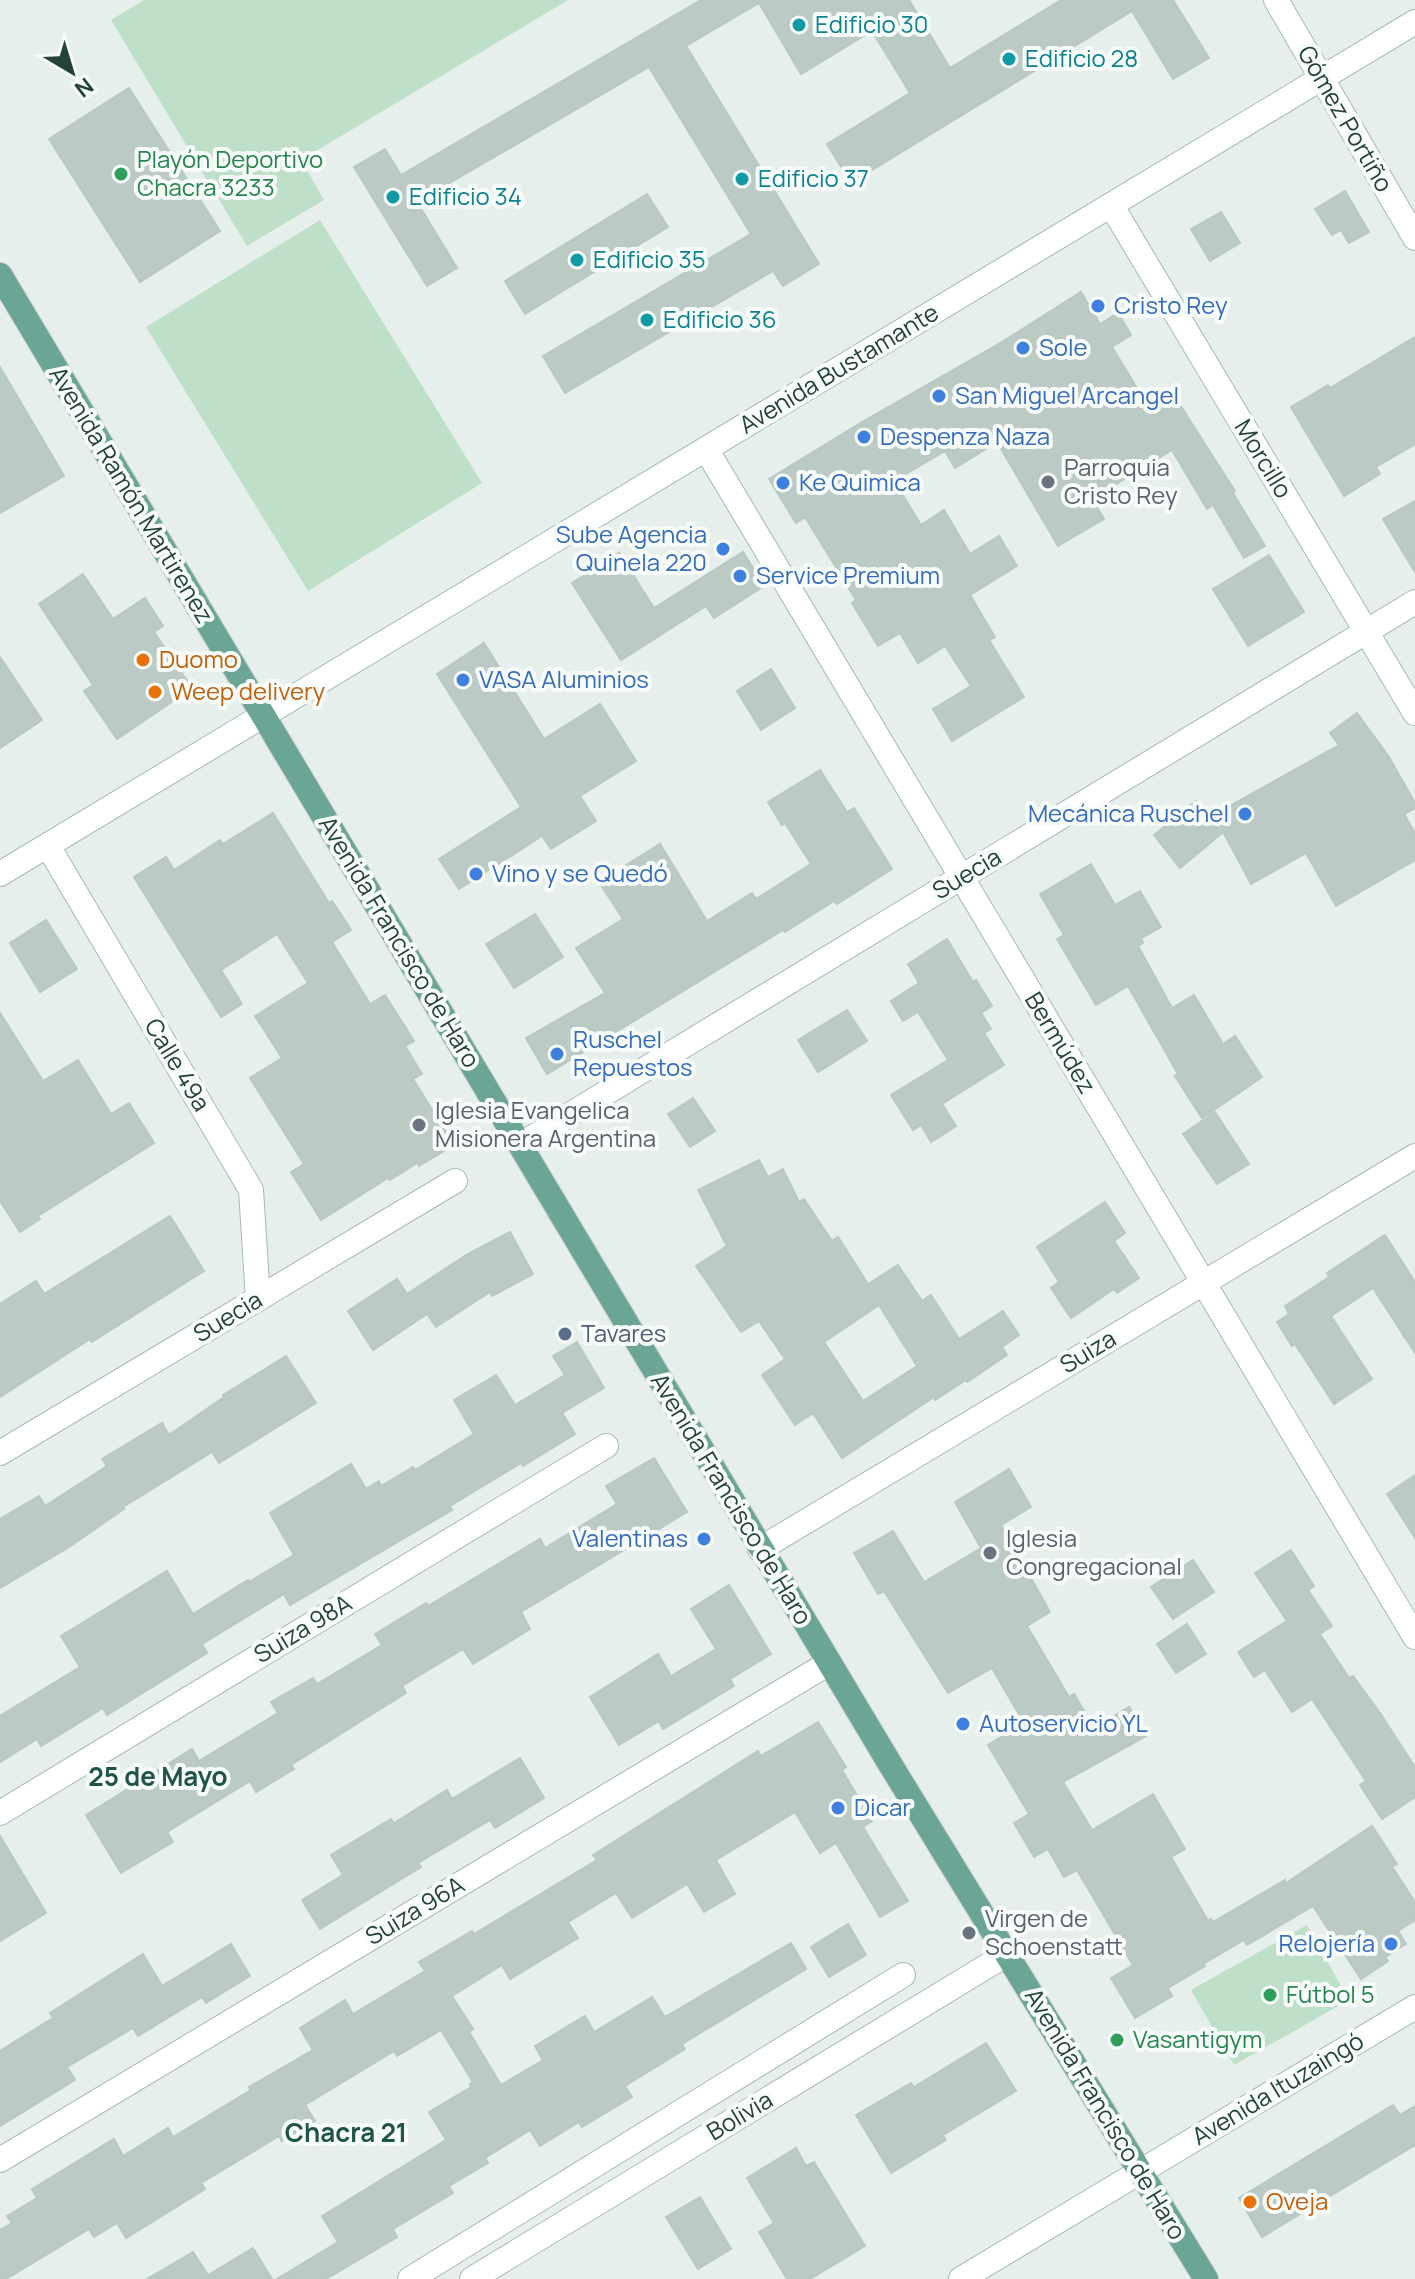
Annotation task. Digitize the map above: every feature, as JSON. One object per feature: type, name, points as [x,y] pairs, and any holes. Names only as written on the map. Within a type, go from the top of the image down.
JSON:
[{"type":"main road","name":"Avenida Ramón Martirenez","points":[[3,286],[262,715]]},
{"type":"main road","name":"Avenida Francisco de Haro","points":[[262,715],[760,1549],[1206,2279]]},
{"type":"street","name":"Gómez Portiño","points":[[1276,0],[1415,238]]},
{"type":"street","name":"Avenida Bustamante","points":[[0,874],[1415,22]]},
{"type":"street","name":"Morcillo","points":[[1111,205],[1415,713]]},
{"type":"street","name":"Bermúdez","points":[[706,449],[1415,1637]]},
{"type":"street","name":"Suecia","points":[[520,1145],[1415,602]]},
{"type":"street","name":"Calle 49a","points":[[48,846],[251,1190],[258,1299]]},
{"type":"street","name":"Suiza","points":[[760,1549],[1415,1156]]},
{"type":"street","name":"Suecia","points":[[0,1453],[455,1181]]},
{"type":"street","name":"Suiza 98A","points":[[0,1813],[606,1446]]},
{"type":"street","name":"Suiza 96A","points":[[0,2160],[829,1663]]},
{"type":"street","name":"Bolivia","points":[[472,2279],[1007,1954]]},
{"type":"street","name":"Bolivia","points":[[410,2279],[903,1975]]},
{"type":"street","name":"Avenida Ituzaingó","points":[[961,2279],[1415,2007]]},
{"type":"green space","points":[[144,0],[568,0],[301,160],[324,200],[247,246],[111,20]]},
{"type":"green space","points":[[320,220],[482,483],[308,591],[146,327]]},
{"type":"green space","name":"Fútbol 5","points":[[1307,1925],[1349,2000],[1234,2065],[1191,1990]]},
{"type":"building","points":[[701,0],[909,0],[950,68],[1061,0],[1173,0],[1209,58],[1173,79],[1132,11],[851,183],[827,144],[910,93],[872,31],[801,74],[759,3],[686,46],[819,264],[783,286],[773,271],[565,393],[543,356],[751,234],[649,67],[417,202],[457,268],[427,286],[354,167],[385,149],[401,175]]},
{"type":"building","points":[[129,88],[220,231],[140,282],[49,139]]},
{"type":"building","points":[[1345,191],[1369,232],[1349,243],[1341,230],[1332,235],[1315,209]]},
{"type":"building","name":"Edificio 35","points":[[647,194],[668,227],[525,314],[505,281]]},
{"type":"building","points":[[1221,212],[1240,243],[1210,261],[1191,229]]},
{"type":"building","points":[[1081,292],[1100,324],[1118,313],[1131,335],[1112,347],[1148,406],[1171,391],[1235,491],[1233,493],[1265,546],[1244,558],[1213,505],[1207,509],[1172,450],[1092,499],[1104,519],[1058,546],[997,442],[955,468],[945,451],[894,481],[921,525],[944,510],[970,554],[999,536],[1017,566],[970,595],[995,637],[989,640],[1024,697],[952,741],[933,709],[971,686],[945,646],[918,663],[900,633],[878,646],[852,603],[856,600],[805,517],[796,523],[769,479]]},
{"type":"building","points":[[1415,337],[1415,444],[1376,467],[1380,474],[1344,496],[1291,407],[1328,385],[1330,388]]},
{"type":"building","points":[[0,367],[64,476],[0,513]]},
{"type":"building","points":[[1415,501],[1415,572],[1383,519]]},
{"type":"building","points":[[743,552],[764,586],[714,618],[706,606],[621,660],[572,583],[619,553],[654,608]]},
{"type":"building","points":[[1269,555],[1304,612],[1248,646],[1213,589]]},
{"type":"building","points":[[83,574],[113,619],[145,598],[163,626],[154,632],[192,688],[117,739],[84,691],[93,685],[39,604]]},
{"type":"building","points":[[484,643],[544,739],[600,704],[636,761],[580,796],[596,821],[551,849],[542,836],[459,889],[439,859],[521,807],[437,674]]},
{"type":"building","points":[[0,657],[42,720],[0,748]]},
{"type":"building","points":[[771,669],[795,708],[761,730],[737,691]]},
{"type":"building","points":[[1357,713],[1389,757],[1415,803],[1415,808],[1404,814],[1415,833],[1415,860],[1336,906],[1306,853],[1251,884],[1214,815],[1339,745],[1330,733]]},
{"type":"building","points":[[820,770],[847,812],[854,808],[892,869],[837,904],[834,901],[785,932],[783,930],[547,1074],[526,1038],[605,993],[576,948],[623,919],[599,882],[660,844],[707,921],[752,893],[756,899],[811,864],[768,802]]},
{"type":"building","points":[[1196,801],[1222,833],[1180,868],[1154,835]]},
{"type":"building","points":[[273,813],[329,903],[332,901],[351,930],[332,942],[370,1004],[385,995],[414,1041],[405,1046],[422,1074],[413,1079],[454,1145],[419,1166],[417,1163],[390,1180],[388,1178],[321,1220],[291,1172],[304,1164],[250,1078],[282,1058],[255,1016],[308,983],[277,934],[221,970],[242,1004],[221,1017],[134,877],[166,857],[174,870],[220,840],[223,844]]},
{"type":"building","points":[[1091,864],[1115,905],[1140,891],[1161,927],[1141,938],[1143,943],[1138,946],[1172,1008],[1194,995],[1223,1044],[1235,1036],[1262,1077],[1202,1118],[1175,1076],[1178,1074],[1128,986],[1096,1005],[1057,939],[1064,935],[1040,894]]},
{"type":"building","points":[[535,914],[563,957],[514,988],[486,944]]},
{"type":"building","points":[[46,920],[77,969],[40,992],[10,943]]},
{"type":"building","points":[[947,939],[992,1006],[981,1013],[991,1029],[984,1033],[1004,1065],[942,1104],[956,1126],[931,1142],[921,1125],[913,1130],[891,1095],[948,1060],[918,1012],[903,1021],[891,1001],[919,983],[908,964]]},
{"type":"building","points":[[847,1010],[867,1041],[818,1072],[798,1040]]},
{"type":"building","points":[[0,1013],[43,1081],[78,1060],[111,1114],[129,1103],[154,1143],[38,1216],[40,1219],[20,1232],[0,1201]]},
{"type":"building","points":[[693,1098],[715,1131],[690,1147],[668,1114]]},
{"type":"building","points":[[1215,1112],[1249,1164],[1217,1184],[1183,1134]]},
{"type":"building","points":[[759,1160],[768,1177],[783,1169],[799,1202],[804,1199],[832,1241],[838,1237],[868,1284],[898,1265],[922,1301],[931,1295],[959,1339],[1003,1311],[1019,1335],[1002,1347],[1007,1355],[967,1382],[935,1400],[934,1397],[842,1458],[813,1413],[795,1425],[762,1375],[785,1359],[759,1321],[741,1332],[696,1266],[727,1246],[698,1190]],"holes":[[[879,1305],[917,1366],[863,1401],[824,1342]]]},
{"type":"building","points":[[1105,1202],[1125,1233],[1114,1241],[1139,1278],[1117,1293],[1114,1289],[1071,1318],[1051,1288],[1059,1282],[1037,1247]]},
{"type":"building","points":[[170,1216],[204,1271],[0,1397],[0,1304],[36,1281],[44,1294]]},
{"type":"building","points":[[510,1232],[533,1274],[492,1296],[490,1292],[436,1327],[427,1314],[373,1350],[348,1311],[397,1279],[407,1294],[466,1255]]},
{"type":"building","points":[[1385,1235],[1415,1282],[1415,1353],[1373,1288],[1331,1316],[1372,1379],[1334,1404],[1277,1322],[1289,1314],[1285,1306],[1329,1277],[1327,1273]]},
{"type":"building","points":[[577,1342],[604,1388],[562,1413],[575,1434],[523,1466],[521,1463],[450,1506],[452,1510],[290,1605],[284,1594],[202,1644],[207,1653],[107,1715],[103,1708],[41,1746],[37,1739],[0,1762],[0,1716],[80,1667],[61,1636],[167,1571],[193,1614],[294,1555],[270,1513],[351,1464],[366,1489],[379,1481],[381,1486],[413,1467],[415,1470],[474,1434],[454,1400],[496,1375],[515,1405],[565,1375],[553,1356]]},
{"type":"building","points":[[286,1356],[316,1403],[219,1463],[212,1452],[123,1507],[69,1547],[0,1588],[0,1519],[39,1496],[45,1506],[107,1466],[102,1459],[162,1423],[169,1435],[223,1395]]},
{"type":"building","points":[[654,1458],[687,1512],[521,1612],[530,1629],[473,1664],[463,1649],[402,1686],[406,1693],[291,1765],[294,1769],[256,1792],[250,1781],[167,1832],[173,1842],[121,1873],[86,1815],[192,1749],[199,1761],[278,1713],[271,1702],[313,1678],[317,1684],[382,1645],[375,1634],[426,1603],[428,1606],[540,1539],[545,1548],[617,1504],[606,1486]]},
{"type":"building","points":[[1009,1469],[1031,1507],[1001,1525],[1050,1612],[1027,1626],[1069,1697],[1074,1694],[1094,1728],[1129,1707],[1146,1736],[1063,1782],[1092,1830],[1153,1794],[1185,1849],[1171,1857],[1208,1921],[1211,1919],[1213,1922],[1285,1880],[1286,1883],[1372,1826],[1397,1864],[1392,1867],[1415,1902],[1415,1920],[1398,1931],[1406,1944],[1385,1957],[1388,1961],[1361,1979],[1313,1906],[1247,1945],[1244,1940],[1203,1964],[1205,1966],[1168,1988],[1172,1996],[1135,2018],[1111,1978],[1133,1965],[1077,1870],[1064,1877],[1048,1849],[1034,1857],[1014,1823],[1029,1814],[988,1745],[1024,1723],[992,1668],[948,1693],[884,1591],[878,1594],[854,1553],[893,1531],[924,1582],[981,1548],[955,1502]]},
{"type":"building","points":[[1415,1475],[1415,1538],[1387,1494]]},
{"type":"building","points":[[1291,1550],[1314,1586],[1308,1590],[1332,1626],[1320,1634],[1349,1678],[1353,1676],[1380,1713],[1415,1767],[1415,1797],[1382,1819],[1360,1785],[1366,1781],[1312,1699],[1292,1712],[1265,1670],[1254,1677],[1238,1652],[1287,1621],[1255,1573]]},
{"type":"building","points":[[1193,1560],[1214,1592],[1173,1619],[1151,1587]]},
{"type":"building","points":[[729,1585],[771,1654],[730,1679],[734,1686],[663,1729],[659,1721],[619,1745],[590,1697],[658,1654],[671,1676],[716,1649],[691,1609]]},
{"type":"building","points":[[1187,1624],[1206,1654],[1176,1673],[1157,1644]]},
{"type":"building","points":[[818,1722],[846,1767],[842,1770],[872,1821],[863,1827],[908,1901],[880,1917],[836,1843],[820,1853],[795,1812],[716,1860],[735,1894],[704,1912],[687,1884],[632,1918],[616,1893],[568,1922],[578,1938],[510,1979],[502,1965],[452,1996],[473,2029],[469,2032],[501,2085],[543,2060],[535,2046],[585,2016],[594,2032],[652,1997],[665,2017],[791,1943],[806,1969],[682,2044],[685,2049],[625,2086],[632,2097],[582,2127],[579,2122],[540,2146],[530,2130],[485,2158],[488,2163],[449,2186],[453,2193],[393,2229],[397,2237],[326,2279],[277,2279],[338,2242],[322,2216],[446,2140],[429,2112],[471,2087],[473,2082],[441,2030],[397,2056],[394,2051],[305,2105],[315,2121],[282,2141],[279,2136],[201,2183],[205,2189],[126,2238],[117,2223],[94,2237],[89,2229],[6,2279],[0,2279],[0,2230],[12,2223],[7,2216],[37,2198],[32,2189],[114,2139],[123,2156],[168,2128],[173,2137],[313,2050],[300,2028],[345,2000],[353,2014],[425,1971],[419,1962],[472,1931],[474,1934],[597,1860],[593,1855],[758,1751],[761,1756]]},
{"type":"building","points":[[520,1758],[544,1798],[495,1828],[490,1820],[418,1863],[421,1867],[320,1929],[302,1900],[343,1875],[331,1855],[391,1819],[394,1823],[447,1790],[452,1799]]},
{"type":"building","points":[[0,1836],[46,1913],[0,1941]]},
{"type":"building","points":[[848,1924],[866,1955],[829,1977],[811,1947]]},
{"type":"building","points":[[231,1944],[250,1976],[206,2003],[202,1997],[138,2036],[133,2028],[67,2067],[75,2080],[0,2126],[0,2051],[53,2018],[50,2013],[143,1954],[162,1986]]},
{"type":"building","points":[[986,2043],[1016,2091],[943,2135],[946,2140],[891,2173],[856,2115],[911,2083],[914,2087]]},
{"type":"building","points":[[1393,2105],[1400,2115],[1415,2106],[1415,2145],[1262,2237],[1239,2198]]},
{"type":"building","points":[[796,2148],[806,2166],[814,2162],[865,2246],[810,2279],[787,2279],[759,2232],[774,2223],[747,2178]]},
{"type":"building","points":[[700,2197],[731,2249],[698,2269],[666,2217]]},
{"type":"building","points":[[253,2248],[272,2279],[147,2279],[193,2252],[208,2275]]},
{"type":"place","name":"Edificio 30","points":[[799,25]]},
{"type":"place","name":"Edificio 28","points":[[1009,59]]},
{"type":"place","name":"Playón Deportivo Chacra 3233","points":[[121,174]]},
{"type":"place","name":"Edificio 37","points":[[742,179]]},
{"type":"place","name":"Edificio 34","points":[[393,197]]},
{"type":"place","name":"Edificio 35","points":[[577,260]]},
{"type":"place","name":"Cristo Rey","points":[[1098,306]]},
{"type":"place","name":"Edificio 36","points":[[647,320]]},
{"type":"place","name":"Sole","points":[[1023,348]]},
{"type":"place","name":"San Miguel Arcangel","points":[[939,396]]},
{"type":"place","name":"Despenza Naza","points":[[864,437]]},
{"type":"place","name":"Parroquia Cristo Rey","points":[[1048,482]]},
{"type":"place","name":"Ke Quimica","points":[[783,483]]},
{"type":"place","name":"Sube Agencia Quinela 220","points":[[723,549]]},
{"type":"place","name":"Service Premium","points":[[740,576]]},
{"type":"place","name":"Duomo","points":[[143,660]]},
{"type":"place","name":"VASA Aluminios","points":[[463,680]]},
{"type":"place","name":"Weep delivery","points":[[155,692]]},
{"type":"place","name":"Mecánica Ruschel","points":[[1245,814]]},
{"type":"place","name":"Vino y se Quedó","points":[[476,874]]},
{"type":"place","name":"Ruschel Repuestos","points":[[557,1054]]},
{"type":"place","name":"Iglesia Evangelica Misionera Argentina","points":[[419,1125]]},
{"type":"place","name":"Tavares","points":[[565,1334]]},
{"type":"place","name":"Valentinas","points":[[704,1539]]},
{"type":"place","name":"Iglesia Congregacional","points":[[990,1553]]},
{"type":"place","name":"Autoservicio YL","points":[[963,1724]]},
{"type":"place","name":"Dicar","points":[[838,1808]]},
{"type":"place","name":"Virgen de Schoenstatt","points":[[969,1933]]},
{"type":"place","name":"Relojería","points":[[1391,1944]]},
{"type":"place","name":"Fútbol 5","points":[[1270,1995]]},
{"type":"place","name":"Vasantigym","points":[[1117,2040]]},
{"type":"place","name":"Oveja","points":[[1250,2202]]},
{"type":"district","name":"25 de Mayo","points":[[158,1777]]},
{"type":"district","name":"Chacra 21","points":[[346,2133]]}]
